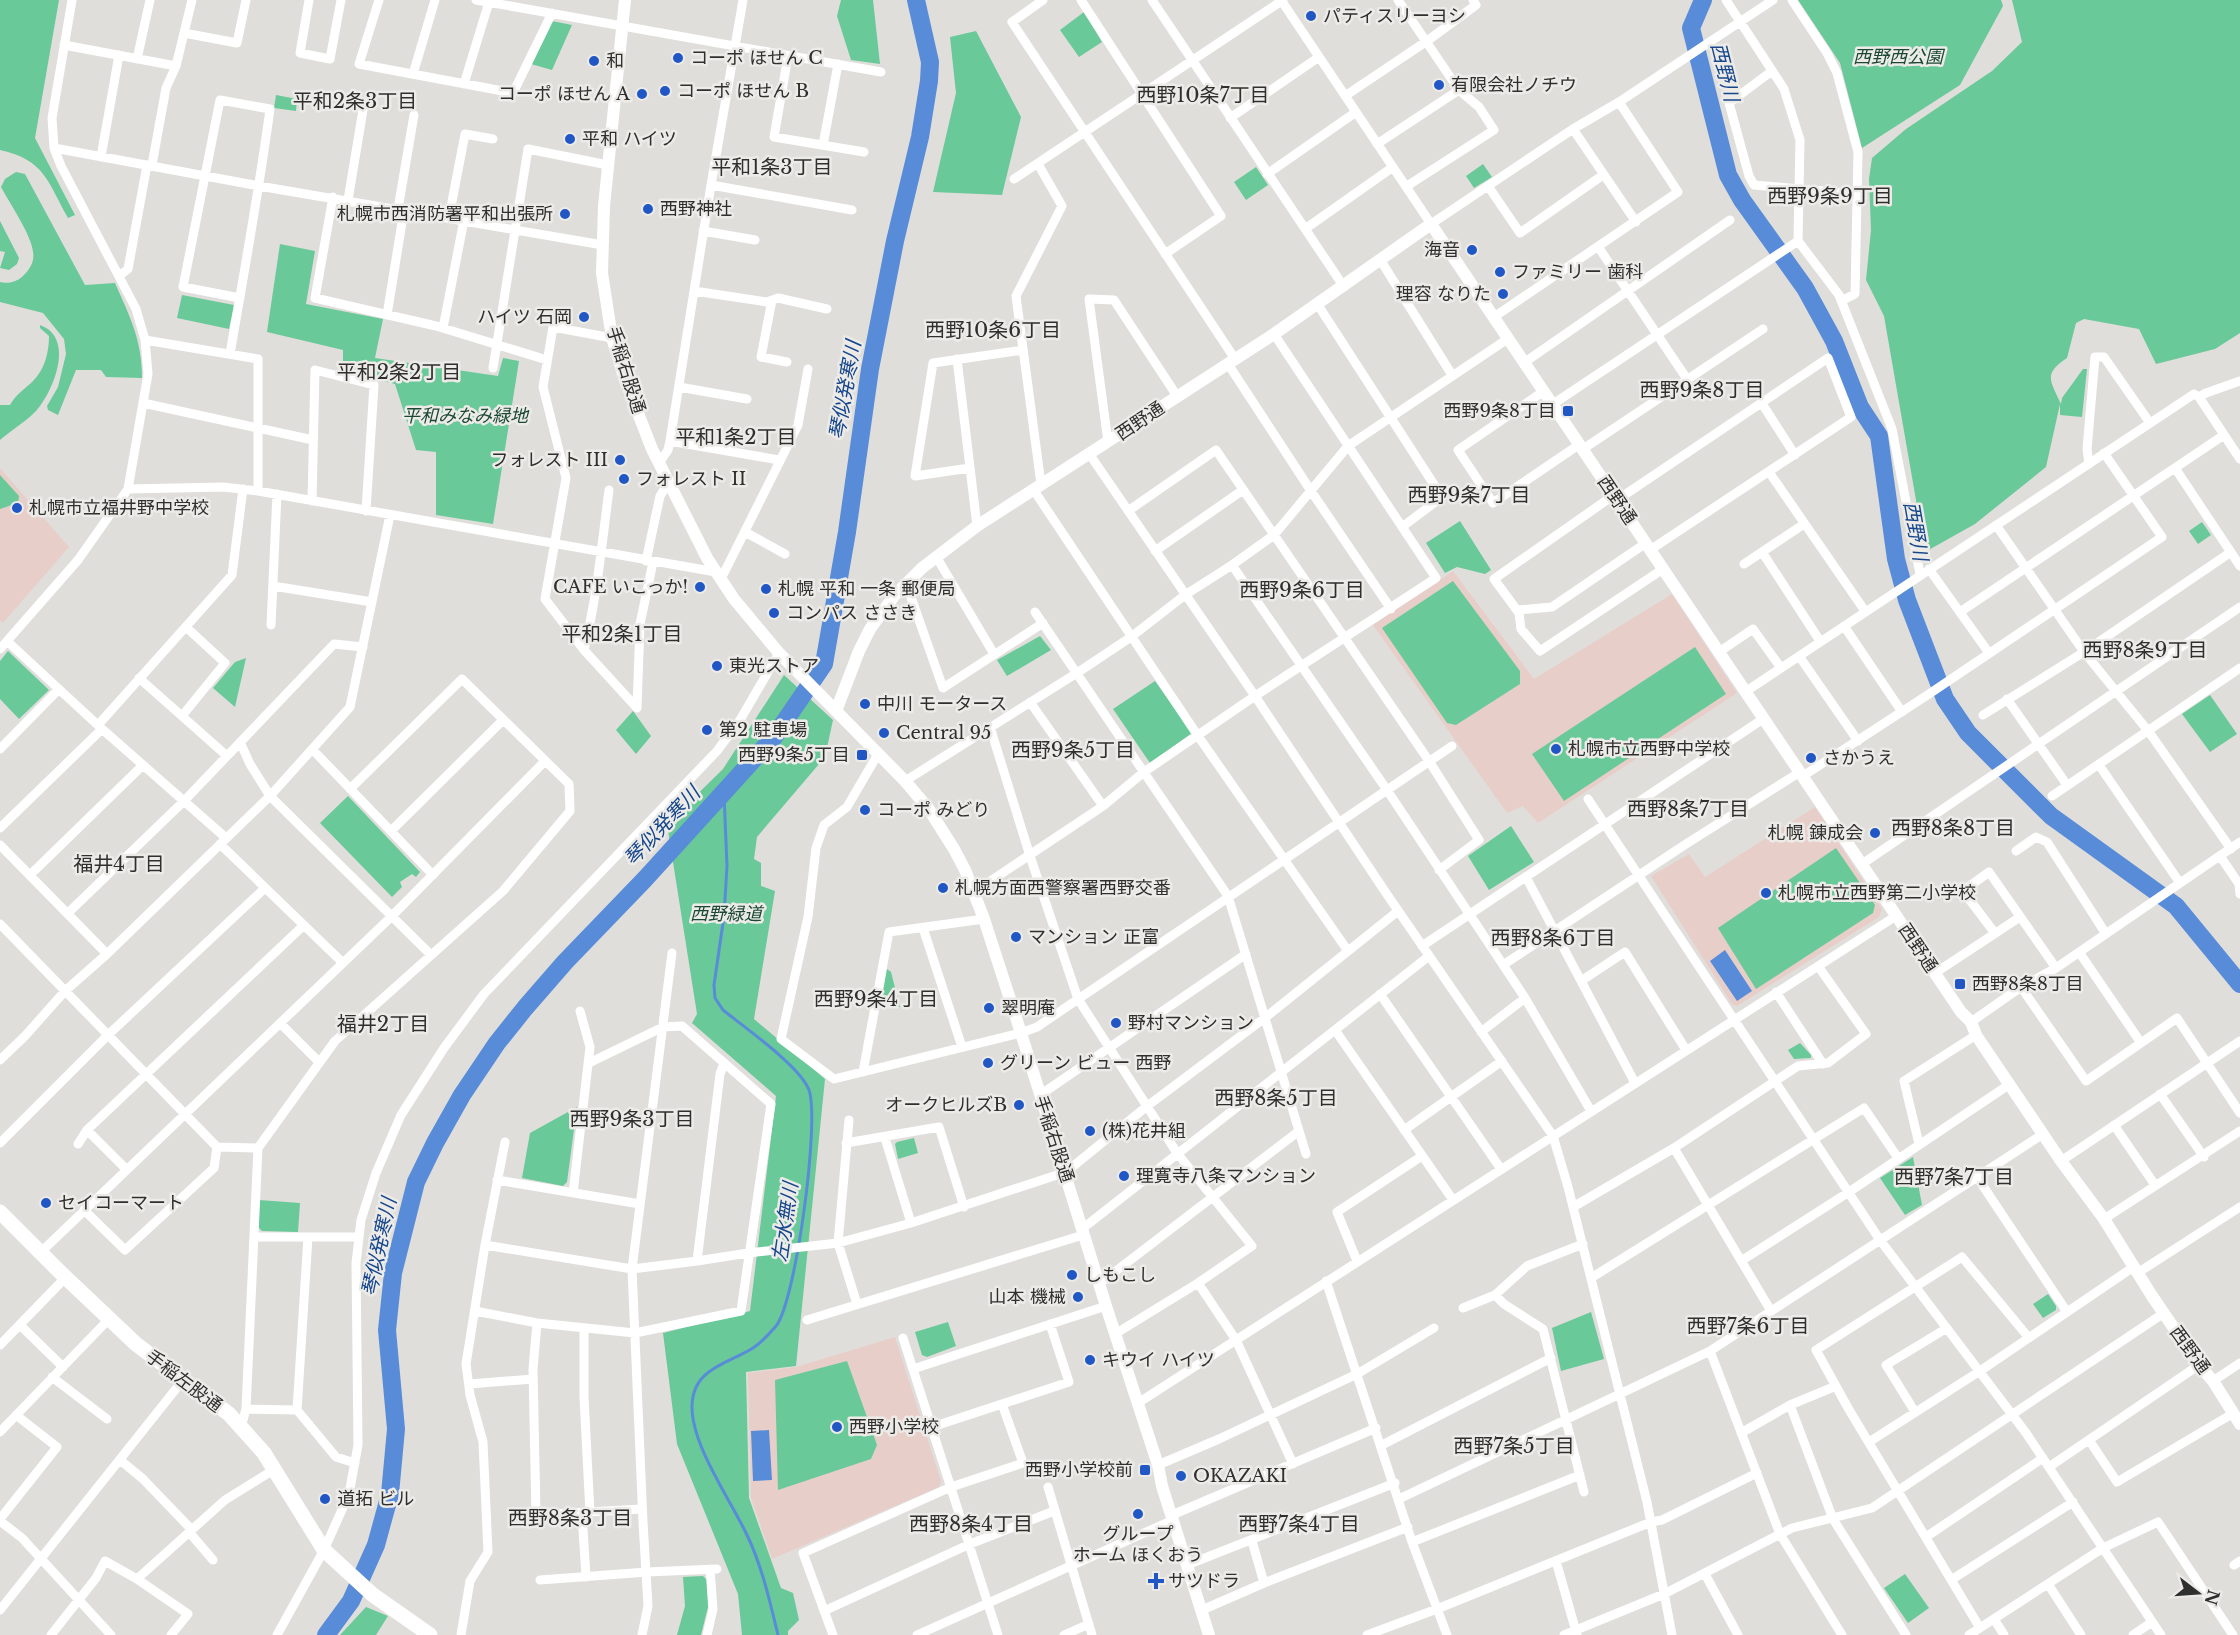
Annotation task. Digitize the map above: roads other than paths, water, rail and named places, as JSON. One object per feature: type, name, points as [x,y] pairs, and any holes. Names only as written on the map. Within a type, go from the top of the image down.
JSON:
[{"type":"main road","name":"手稲左股通","points":[[0,1212],[65,1278],[136,1344],[228,1414],[253,1440],[275,1469],[324,1550],[373,1595],[426,1634]]},
{"type":"street","points":[[0,649],[78,560],[128,489],[148,374],[146,340],[136,309],[61,166],[54,148],[52,118],[72,0]]},
{"type":"street","points":[[137,59],[150,0]]},
{"type":"street","points":[[119,276],[128,269],[166,88],[176,66],[192,0]]},
{"type":"street","points":[[184,33],[237,43],[246,0]]},
{"type":"street","points":[[309,0],[300,53],[330,59],[341,0]]},
{"type":"street","points":[[379,0],[359,64],[513,93],[552,13]]},
{"type":"street","points":[[412,74],[435,0]]},
{"type":"street","points":[[476,0],[881,72]]},
{"type":"street","name":"手稲右股通","points":[[625,0],[604,206],[602,273],[612,338],[625,380],[659,463],[707,558],[734,599],[779,653],[905,781],[928,808],[954,849],[984,919],[1021,1033],[1066,1172],[1082,1232],[1158,1465],[1209,1635]]},
{"type":"street","points":[[659,463],[668,450],[670,441],[743,0]]},
{"type":"street","points":[[1043,0],[1012,22],[1165,254],[1311,491],[1391,609]]},
{"type":"street","points":[[1081,0],[1221,216],[1165,254]]},
{"type":"street","points":[[1014,179],[1282,0],[1431,224],[1773,0]]},
{"type":"street","points":[[1398,0],[1459,90],[1479,107],[1494,130],[1407,186]]},
{"type":"street","points":[[1345,96],[1427,41],[1476,4],[1473,0]]},
{"type":"street","points":[[1726,0],[1784,89],[1800,140],[1798,241],[1841,301],[1892,429],[1920,574]]},
{"type":"street","points":[[1792,0],[1838,73],[1858,152],[1855,294],[1841,301]]},
{"type":"street","points":[[1154,1],[1344,287]]},
{"type":"street","points":[[464,84],[489,2]]},
{"type":"street","points":[[64,45],[176,66]]},
{"type":"street","points":[[101,157],[118,56]]},
{"type":"street","points":[[788,56],[774,137],[864,152]]},
{"type":"street","points":[[1230,118],[1319,57]]},
{"type":"street","points":[[823,145],[838,64]]},
{"type":"street","points":[[1772,71],[1729,103],[1749,176],[1754,185],[1857,194]]},
{"type":"street","points":[[1377,144],[1459,90]]},
{"type":"street","points":[[230,354],[240,298],[259,186],[270,109],[220,100],[183,287],[240,298]]},
{"type":"street","points":[[1494,317],[1599,248],[1678,192],[1619,102]]},
{"type":"street","points":[[348,200],[363,110]]},
{"type":"street","points":[[1267,174],[1356,112]]},
{"type":"street","points":[[387,315],[414,115]]},
{"type":"street","points":[[1573,129],[1636,222]]},
{"type":"street","points":[[449,217],[465,134],[492,139]]},
{"type":"street","points":[[54,148],[259,186],[603,244]]},
{"type":"street","points":[[493,368],[528,149],[608,165]]},
{"type":"street","points":[[1038,164],[1062,206],[1016,296],[1037,486],[1131,637],[1347,951]]},
{"type":"street","points":[[1305,228],[1393,167]]},
{"type":"street","points":[[1488,186],[1520,233],[1603,176]]},
{"type":"street","points":[[711,185],[852,210]]},
{"type":"street","points":[[333,197],[315,298],[443,328],[547,360]]},
{"type":"street","points":[[443,328],[464,220]]},
{"type":"street","points":[[1525,362],[1730,220]]},
{"type":"street","name":"西野通","points":[[836,711],[870,629],[883,609],[906,583],[977,526],[1037,486],[1090,455],[1318,305],[1431,224],[2240,1424]]},
{"type":"street","points":[[704,231],[755,240]]},
{"type":"street","points":[[1553,404],[1798,241]]},
{"type":"street","points":[[1599,248],[1688,379]]},
{"type":"street","points":[[1381,261],[1452,375]]},
{"type":"street","points":[[694,291],[767,302],[778,298],[827,309]]},
{"type":"street","points":[[1108,442],[1089,299],[1114,300],[1177,396]]},
{"type":"street","points":[[772,300],[761,357],[788,362]]},
{"type":"street","points":[[1318,305],[1442,497],[1402,527]]},
{"type":"street","points":[[612,338],[553,327],[543,387],[566,478],[544,599],[584,650],[637,708],[639,624],[660,496],[669,482]]},
{"type":"street","points":[[1544,391],[1458,450],[1493,503],[1763,329]]},
{"type":"street","points":[[974,892],[1103,806],[1144,772],[1255,696],[1436,578],[1274,334]]},
{"type":"street","points":[[905,781],[1131,637],[1185,595],[1274,535],[1348,446],[1509,338]]},
{"type":"street","points":[[146,340],[258,359],[258,491]]},
{"type":"street","points":[[970,468],[915,476],[933,363],[1023,350]]},
{"type":"street","points":[[2088,464],[2087,449],[2095,357],[2104,357],[2150,423]]},
{"type":"street","points":[[1517,610],[1552,607],[1795,455],[1851,417],[1828,358],[1494,579],[1517,610],[1521,629],[1540,651],[1663,569]]},
{"type":"street","points":[[957,359],[977,526]]},
{"type":"street","points":[[128,489],[223,487],[258,491],[719,575],[745,532],[798,425],[808,369]]},
{"type":"street","points":[[312,501],[315,370],[374,385],[366,511]]},
{"type":"street","points":[[2199,397],[2240,381]]},
{"type":"street","points":[[679,387],[747,399]]},
{"type":"street","points":[[1745,692],[2194,394],[2199,397],[2240,459]]},
{"type":"street","points":[[1761,402],[1795,455]]},
{"type":"street","points":[[143,403],[313,440]]},
{"type":"street","points":[[1960,612],[2224,435]]},
{"type":"street","points":[[670,441],[779,460]]},
{"type":"street","points":[[1128,511],[1216,450],[1429,762],[1479,840],[1439,870]]},
{"type":"street","points":[[1503,965],[1639,876],[1858,741],[2162,537],[2104,453]]},
{"type":"street","points":[[1090,455],[1553,1136],[1583,1244],[1651,1522],[1672,1635]]},
{"type":"street","points":[[2175,468],[2240,566]]},
{"type":"street","points":[[1768,472],[1865,611]]},
{"type":"street","points":[[0,828],[100,727],[139,678],[232,575],[243,489]]},
{"type":"street","points":[[584,650],[590,625],[609,490]]},
{"type":"street","points":[[1155,551],[1243,490]]},
{"type":"street","points":[[271,626],[278,494]]},
{"type":"street","points":[[0,1060],[25,1036],[64,991],[107,954],[270,796],[350,707],[390,515]]},
{"type":"street","points":[[1744,564],[1804,524]]},
{"type":"street","points":[[1996,525],[2084,652],[2149,732],[2231,849]]},
{"type":"street","points":[[745,532],[785,554]]},
{"type":"street","points":[[1762,552],[1820,641]]},
{"type":"street","points":[[1983,715],[2084,652],[2231,552]]},
{"type":"street","points":[[937,558],[994,654]]},
{"type":"street","points":[[1232,565],[1387,790],[1503,965],[1591,1111]]},
{"type":"street","points":[[1929,569],[1989,653]]},
{"type":"street","points":[[906,583],[943,688],[1043,623]]},
{"type":"street","points":[[273,586],[372,602]]},
{"type":"street","points":[[1862,864],[1994,772],[2240,607]]},
{"type":"street","points":[[1035,612],[1228,896],[1306,1154]]},
{"type":"street","points":[[1844,626],[1902,712]]},
{"type":"street","points":[[182,716],[225,663],[186,627]]},
{"type":"street","points":[[1719,652],[1753,629],[1781,668]]},
{"type":"street","points":[[7,641],[184,801],[265,888],[343,963]]},
{"type":"street","points":[[68,914],[184,801],[334,644],[363,647]]},
{"type":"street","points":[[277,1635],[324,1550],[349,1494],[355,1463],[358,1425],[356,1263],[359,1237],[369,1195],[401,1115],[444,1048],[484,994],[717,751],[740,720],[779,653]]},
{"type":"street","points":[[1798,656],[1858,741]]},
{"type":"street","points":[[2052,796],[2240,668]]},
{"type":"street","points":[[139,678],[227,756]]},
{"type":"street","points":[[241,1427],[246,1409],[258,1148],[334,1041],[503,891],[570,811],[569,784],[462,680],[350,789]]},
{"type":"street","points":[[0,748],[59,689]]},
{"type":"street","points":[[2007,699],[2067,785]]},
{"type":"street","points":[[1030,702],[1103,806]]},
{"type":"street","points":[[1422,946],[1763,719]]},
{"type":"street","points":[[391,831],[503,720]]},
{"type":"street","points":[[990,727],[1078,999],[1111,1047],[1146,1107],[1177,1153],[1252,1246],[1198,1283],[1115,1334]]},
{"type":"street","points":[[240,742],[250,764],[270,796],[431,955]]},
{"type":"street","points":[[878,754],[847,807],[824,825],[816,848],[808,917],[781,1039],[834,1079],[1037,1028],[1228,896],[1452,746]]},
{"type":"street","points":[[312,749],[433,875]]},
{"type":"street","points":[[41,1252],[391,917],[545,761]]},
{"type":"street","points":[[30,875],[143,765]]},
{"type":"street","points":[[2098,765],[2177,886]]},
{"type":"street","points":[[1588,799],[1880,1239],[2012,1414],[2161,1635]]},
{"type":"street","points":[[2016,851],[2036,837],[2047,843],[2106,934]]},
{"type":"street","points":[[1971,1022],[2021,987],[2056,968],[2240,842]]},
{"type":"street","points":[[0,844],[107,954]]},
{"type":"street","points":[[2220,856],[2239,884],[2240,894]]},
{"type":"street","points":[[1994,933],[1963,891],[1989,872],[2056,968]]},
{"type":"street","points":[[1526,877],[1635,1083]]},
{"type":"street","points":[[0,1143],[108,1035],[265,888]]},
{"type":"street","points":[[484,1245],[632,1269],[697,1262],[748,1253],[838,1243],[964,1207],[1066,1172],[1398,911]]},
{"type":"street","points":[[1138,1403],[1896,916]]},
{"type":"street","points":[[1935,973],[2020,917]]},
{"type":"street","points":[[863,1072],[889,932],[984,919]]},
{"type":"street","points":[[0,924],[217,1147],[258,1148]]},
{"type":"street","points":[[78,1144],[87,1130],[304,925]]},
{"type":"street","points":[[923,928],[962,1047]]},
{"type":"street","points":[[1581,981],[1625,952],[1686,1050]]},
{"type":"street","points":[[2079,952],[2141,1043]]},
{"type":"street","points":[[642,1635],[648,1606],[632,1269],[672,953]]},
{"type":"street","points":[[1040,1095],[1246,954]]},
{"type":"street","points":[[807,1320],[1082,1232],[1177,1153],[1429,956]]},
{"type":"street","points":[[1573,1207],[1674,1148],[1774,1080],[1798,1066],[1828,1063],[1866,1034],[1818,966]]},
{"type":"street","points":[[2021,987],[2086,1081],[2177,1018],[2240,1113]]},
{"type":"street","points":[[1776,993],[1823,1064]]},
{"type":"street","points":[[1380,994],[1501,1169]]},
{"type":"street","points":[[1481,1032],[1525,999]]},
{"type":"street","points":[[573,1193],[590,1047],[580,1011]]},
{"type":"street","points":[[280,1023],[319,1062]]},
{"type":"street","points":[[475,1311],[537,1323],[635,1333],[741,1311],[771,1104],[682,1026],[663,1027],[589,1063]]},
{"type":"street","points":[[1335,1030],[1453,1200]]},
{"type":"street","points":[[1919,1144],[1904,1081],[1976,1035]]},
{"type":"street","points":[[2061,1161],[2240,1041]]},
{"type":"street","points":[[1404,1130],[1502,1061]]},
{"type":"street","points":[[697,1262],[720,1074],[724,1063]]},
{"type":"street","points":[[1741,1260],[1849,1192],[2010,1084]]},
{"type":"street","points":[[2160,1094],[2204,1157]]},
{"type":"street","points":[[1591,1278],[1864,1108],[1898,1158]]},
{"type":"street","points":[[849,1120],[838,1243],[857,1304]]},
{"type":"street","points":[[2114,1125],[2155,1185]]},
{"type":"street","points":[[846,1143],[939,1127],[964,1207]]},
{"type":"street","points":[[87,1130],[126,1169]]},
{"type":"street","points":[[1099,1284],[1299,1131]]},
{"type":"street","points":[[2104,1220],[2155,1185],[2204,1157],[2240,1131]]},
{"type":"street","points":[[1399,1499],[1710,1351],[2043,1134]]},
{"type":"street","points":[[885,1138],[911,1223]]},
{"type":"street","points":[[461,1635],[470,1581],[488,1552],[483,1442],[468,1384],[466,1364],[484,1245],[505,1142]]},
{"type":"street","points":[[84,1210],[125,1250],[214,1168],[217,1147]]},
{"type":"street","points":[[1674,1148],[1771,1311]]},
{"type":"street","points":[[1357,1261],[1337,1212],[1422,1156]]},
{"type":"street","points":[[1977,1177],[2067,1312]]},
{"type":"street","points":[[497,1180],[640,1204]]},
{"type":"street","points":[[1869,1442],[2067,1312],[2240,1207]]},
{"type":"street","points":[[254,1237],[359,1237]]},
{"type":"street","points":[[308,1237],[297,1410],[336,1456],[355,1463]]},
{"type":"street","points":[[1463,1308],[1495,1295],[1527,1266],[1583,1244]]},
{"type":"street","points":[[1980,1628],[1816,1350],[1962,1257],[2029,1338]]},
{"type":"street","points":[[0,1345],[65,1278]]},
{"type":"street","points":[[1326,1281],[1395,1483],[1412,1542],[1447,1635]]},
{"type":"street","points":[[1198,1283],[1236,1340],[1293,1464]]},
{"type":"street","points":[[1495,1295],[1504,1304],[1544,1329],[1584,1492]]},
{"type":"street","points":[[913,1369],[1106,1306]]},
{"type":"street","points":[[1564,1635],[1576,1633],[1664,1594],[1792,1528],[1872,1508],[2164,1313]]},
{"type":"street","points":[[0,1432],[109,1318]]},
{"type":"street","points":[[537,1323],[533,1379],[536,1515],[642,1509]]},
{"type":"street","points":[[20,1324],[63,1367]]},
{"type":"street","points":[[932,1427],[1069,1382],[1050,1324]]},
{"type":"street","points":[[584,1328],[586,1577]]},
{"type":"street","points":[[1158,1465],[1358,1374],[1434,1328]]},
{"type":"street","points":[[1916,1412],[1886,1365],[1947,1328]]},
{"type":"street","points":[[903,1338],[999,1635]]},
{"type":"street","points":[[1710,1351],[1780,1534],[1842,1635]]},
{"type":"street","points":[[1382,1445],[1551,1358]]},
{"type":"street","points":[[2212,1381],[2240,1363]]},
{"type":"street","points":[[2049,1467],[2199,1365]]},
{"type":"street","points":[[52,1377],[107,1419]]},
{"type":"street","points":[[468,1384],[533,1379]]},
{"type":"street","points":[[0,1610],[183,1380]]},
{"type":"street","points":[[1741,1433],[1790,1406],[1836,1386]]},
{"type":"street","points":[[833,1635],[803,1553],[951,1487],[1023,1463],[1002,1404]]},
{"type":"street","points":[[1790,1406],[1833,1519],[1906,1635]]},
{"type":"street","points":[[246,1409],[297,1410]]},
{"type":"street","points":[[2089,1440],[2117,1482],[2232,1414]]},
{"type":"street","points":[[16,1415],[57,1447],[0,1520],[22,1538],[111,1635]]},
{"type":"street","points":[[916,1635],[1071,1566],[1172,1517],[1376,1428]]},
{"type":"street","points":[[1926,1537],[2043,1458]]},
{"type":"street","points":[[120,1460],[143,1479],[191,1531],[213,1560]]},
{"type":"street","points":[[137,1579],[225,1500],[275,1469]]},
{"type":"street","points":[[1367,1635],[1651,1522],[1662,1520],[1757,1473]]},
{"type":"street","points":[[1412,1542],[1580,1475]]},
{"type":"street","points":[[1187,1565],[1395,1483]]},
{"type":"street","points":[[1048,1487],[1092,1635]]},
{"type":"street","points":[[1951,1580],[2073,1502]]},
{"type":"street","points":[[824,1611],[970,1544],[1054,1511]]},
{"type":"street","points":[[1969,1635],[2103,1548],[2158,1522],[2233,1635]]},
{"type":"street","points":[[1202,1610],[1407,1527]]},
{"type":"street","points":[[1252,1541],[1264,1583]]},
{"type":"street","points":[[51,1635],[96,1578],[105,1561],[137,1579],[188,1614],[171,1635]]},
{"type":"street","points":[[1556,1561],[1576,1633]]},
{"type":"street","points":[[540,1581],[714,1569],[713,1609],[707,1635]]},
{"type":"street","points":[[1705,1574],[1738,1635]]},
{"type":"street","points":[[2048,1584],[2081,1635]]},
{"type":"street","points":[[1994,1619],[2004,1635]]},
{"type":"street","points":[[2133,1635],[2152,1622]]},
{"type":"street","points":[[1064,1635],[1089,1624]]},
{"type":"water","points":[[1725,950],[1752,991],[1737,1001],[1710,961]]},
{"type":"water","points":[[769,1430],[772,1480],[753,1481],[751,1431]]},
{"type":"waterway","name":"琴似発寒川","points":[[326,1635],[351,1601],[376,1545],[390,1494],[396,1429],[387,1330],[393,1273],[416,1182],[435,1143],[462,1095],[497,1043],[525,1008],[774,737],[824,664],[847,532],[870,369],[895,241],[920,137],[929,81],[930,62],[916,0]]},
{"type":"waterway","name":"西野川","points":[[1703,0],[1691,28],[1728,175],[1742,200],[1805,288],[1834,341],[1860,407],[1879,436],[1896,559],[1907,600],[1945,699],[1968,733],[2051,816],[2176,906],[2240,984]]},
{"type":"waterway","name":"左水無川","points":[[724,794],[727,866],[724,916],[714,985],[715,998],[723,1010],[770,1047],[804,1080],[809,1090],[812,1108],[811,1136],[804,1210],[784,1310],[776,1326],[753,1348],[705,1375],[698,1384],[692,1407],[698,1438],[705,1455],[757,1559],[778,1635]]},
{"type":"place","name":"パティスリーヨシ","points":[[1311,16]]},
{"type":"place","name":"コーポ ほせん C","points":[[678,58]]},
{"type":"place","name":"和","points":[[594,61]]},
{"type":"place","name":"有限会社ノチウ","points":[[1439,85]]},
{"type":"place","name":"コーポ ほせん B","points":[[665,91]]},
{"type":"place","name":"コーポ ほせん A","points":[[642,94]]},
{"type":"place","name":"平和 ハイツ","points":[[570,139]]},
{"type":"place","name":"西野神社","points":[[648,209]]},
{"type":"place","name":"札幌市西消防署平和出張所","points":[[565,214]]},
{"type":"place","name":"海音","points":[[1472,250]]},
{"type":"place","name":"ファミリー 歯科","points":[[1500,272]]},
{"type":"place","name":"理容 なりた","points":[[1503,294]]},
{"type":"place","name":"ハイツ 石岡","points":[[584,317]]},
{"type":"place","name":"西野9条8丁目","points":[[1568,411]]},
{"type":"place","name":"フォレスト III","points":[[620,460]]},
{"type":"place","name":"フォレスト II","points":[[624,479]]},
{"type":"place","name":"札幌市立福井野中学校","points":[[17,508]]},
{"type":"place","name":"CAFE いこっか!","points":[[700,587]]},
{"type":"place","name":"札幌 平和 一条 郵便局","points":[[766,589]]},
{"type":"place","name":"コンパス ささき","points":[[774,613]]},
{"type":"place","name":"東光ストア","points":[[717,666]]},
{"type":"place","name":"中川 モータース","points":[[865,704]]},
{"type":"place","name":"第2 駐車場","points":[[707,730]]},
{"type":"place","name":"Central 95","points":[[884,733]]},
{"type":"place","name":"札幌市立西野中学校","points":[[1556,749]]},
{"type":"place","name":"西野9条5丁目","points":[[862,755]]},
{"type":"place","name":"さかうえ","points":[[1811,758]]},
{"type":"place","name":"コーポ みどり","points":[[865,810]]},
{"type":"place","name":"札幌 錬成会","points":[[1875,833]]},
{"type":"place","name":"札幌方面西警察署西野交番","points":[[943,888]]},
{"type":"place","name":"札幌市立西野第二小学校","points":[[1766,893]]},
{"type":"place","name":"マンション 正富","points":[[1016,937]]},
{"type":"place","name":"西野8条8丁目","points":[[1960,984]]},
{"type":"place","name":"翠明庵","points":[[989,1008]]},
{"type":"place","name":"野村マンション","points":[[1116,1023]]},
{"type":"place","name":"グリーン ビュー 西野","points":[[988,1063]]},
{"type":"place","name":"オークヒルズB","points":[[1019,1105]]},
{"type":"place","name":"(株)花井組","points":[[1090,1131]]},
{"type":"place","name":"理寛寺八条マンション","points":[[1124,1176]]},
{"type":"place","name":"セイコーマート","points":[[46,1203]]},
{"type":"place","name":"しもこし","points":[[1072,1275]]},
{"type":"place","name":"山本 機械","points":[[1078,1297]]},
{"type":"place","name":"キウイ ハイツ","points":[[1090,1360]]},
{"type":"place","name":"西野小学校","points":[[837,1427]]},
{"type":"place","name":"西野小学校前","points":[[1145,1470]]},
{"type":"place","name":"OKAZAKI","points":[[1181,1476]]},
{"type":"place","name":"道拓 ビル","points":[[325,1499]]},
{"type":"place","name":"グループ ホーム ほくおう","points":[[1138,1514]]},
{"type":"place","name":"サツドラ","points":[[1156,1581]]},
{"type":"district","name":"西野10条7丁目","points":[[1203,95]]},
{"type":"district","name":"平和2条3丁目","points":[[355,101]]},
{"type":"district","name":"平和1条3丁目","points":[[772,167]]},
{"type":"district","name":"西野9条9丁目","points":[[1830,196]]},
{"type":"district","name":"西野10条6丁目","points":[[993,330]]},
{"type":"district","name":"平和2条2丁目","points":[[399,372]]},
{"type":"district","name":"西野9条8丁目","points":[[1702,390]]},
{"type":"district","name":"平和1条2丁目","points":[[736,437]]},
{"type":"district","name":"西野9条7丁目","points":[[1469,495]]},
{"type":"district","name":"西野9条6丁目","points":[[1302,590]]},
{"type":"district","name":"平和2条1丁目","points":[[622,634]]},
{"type":"district","name":"西野8条9丁目","points":[[2145,650]]},
{"type":"district","name":"西野9条5丁目","points":[[1073,750]]},
{"type":"district","name":"西野8条7丁目","points":[[1688,809]]},
{"type":"district","name":"西野8条8丁目","points":[[1953,828]]},
{"type":"district","name":"福井4丁目","points":[[119,864]]},
{"type":"district","name":"西野8条6丁目","points":[[1553,938]]},
{"type":"district","name":"西野9条4丁目","points":[[876,999]]},
{"type":"district","name":"福井2丁目","points":[[383,1024]]},
{"type":"district","name":"西野8条5丁目","points":[[1276,1098]]},
{"type":"district","name":"西野9条3丁目","points":[[632,1119]]},
{"type":"district","name":"西野7条7丁目","points":[[1954,1177]]},
{"type":"district","name":"西野7条6丁目","points":[[1748,1326]]},
{"type":"district","name":"西野7条5丁目","points":[[1514,1446]]},
{"type":"district","name":"西野8条3丁目","points":[[570,1518]]},
{"type":"district","name":"西野8条4丁目","points":[[971,1524]]},
{"type":"district","name":"西野7条4丁目","points":[[1299,1524]]},
{"type":"park label","name":"西野西公園","points":[[1898,57]]},
{"type":"park label","name":"平和みなみ緑地","points":[[465,416]]},
{"type":"park label","name":"西野緑道","points":[[726,914]]}]
